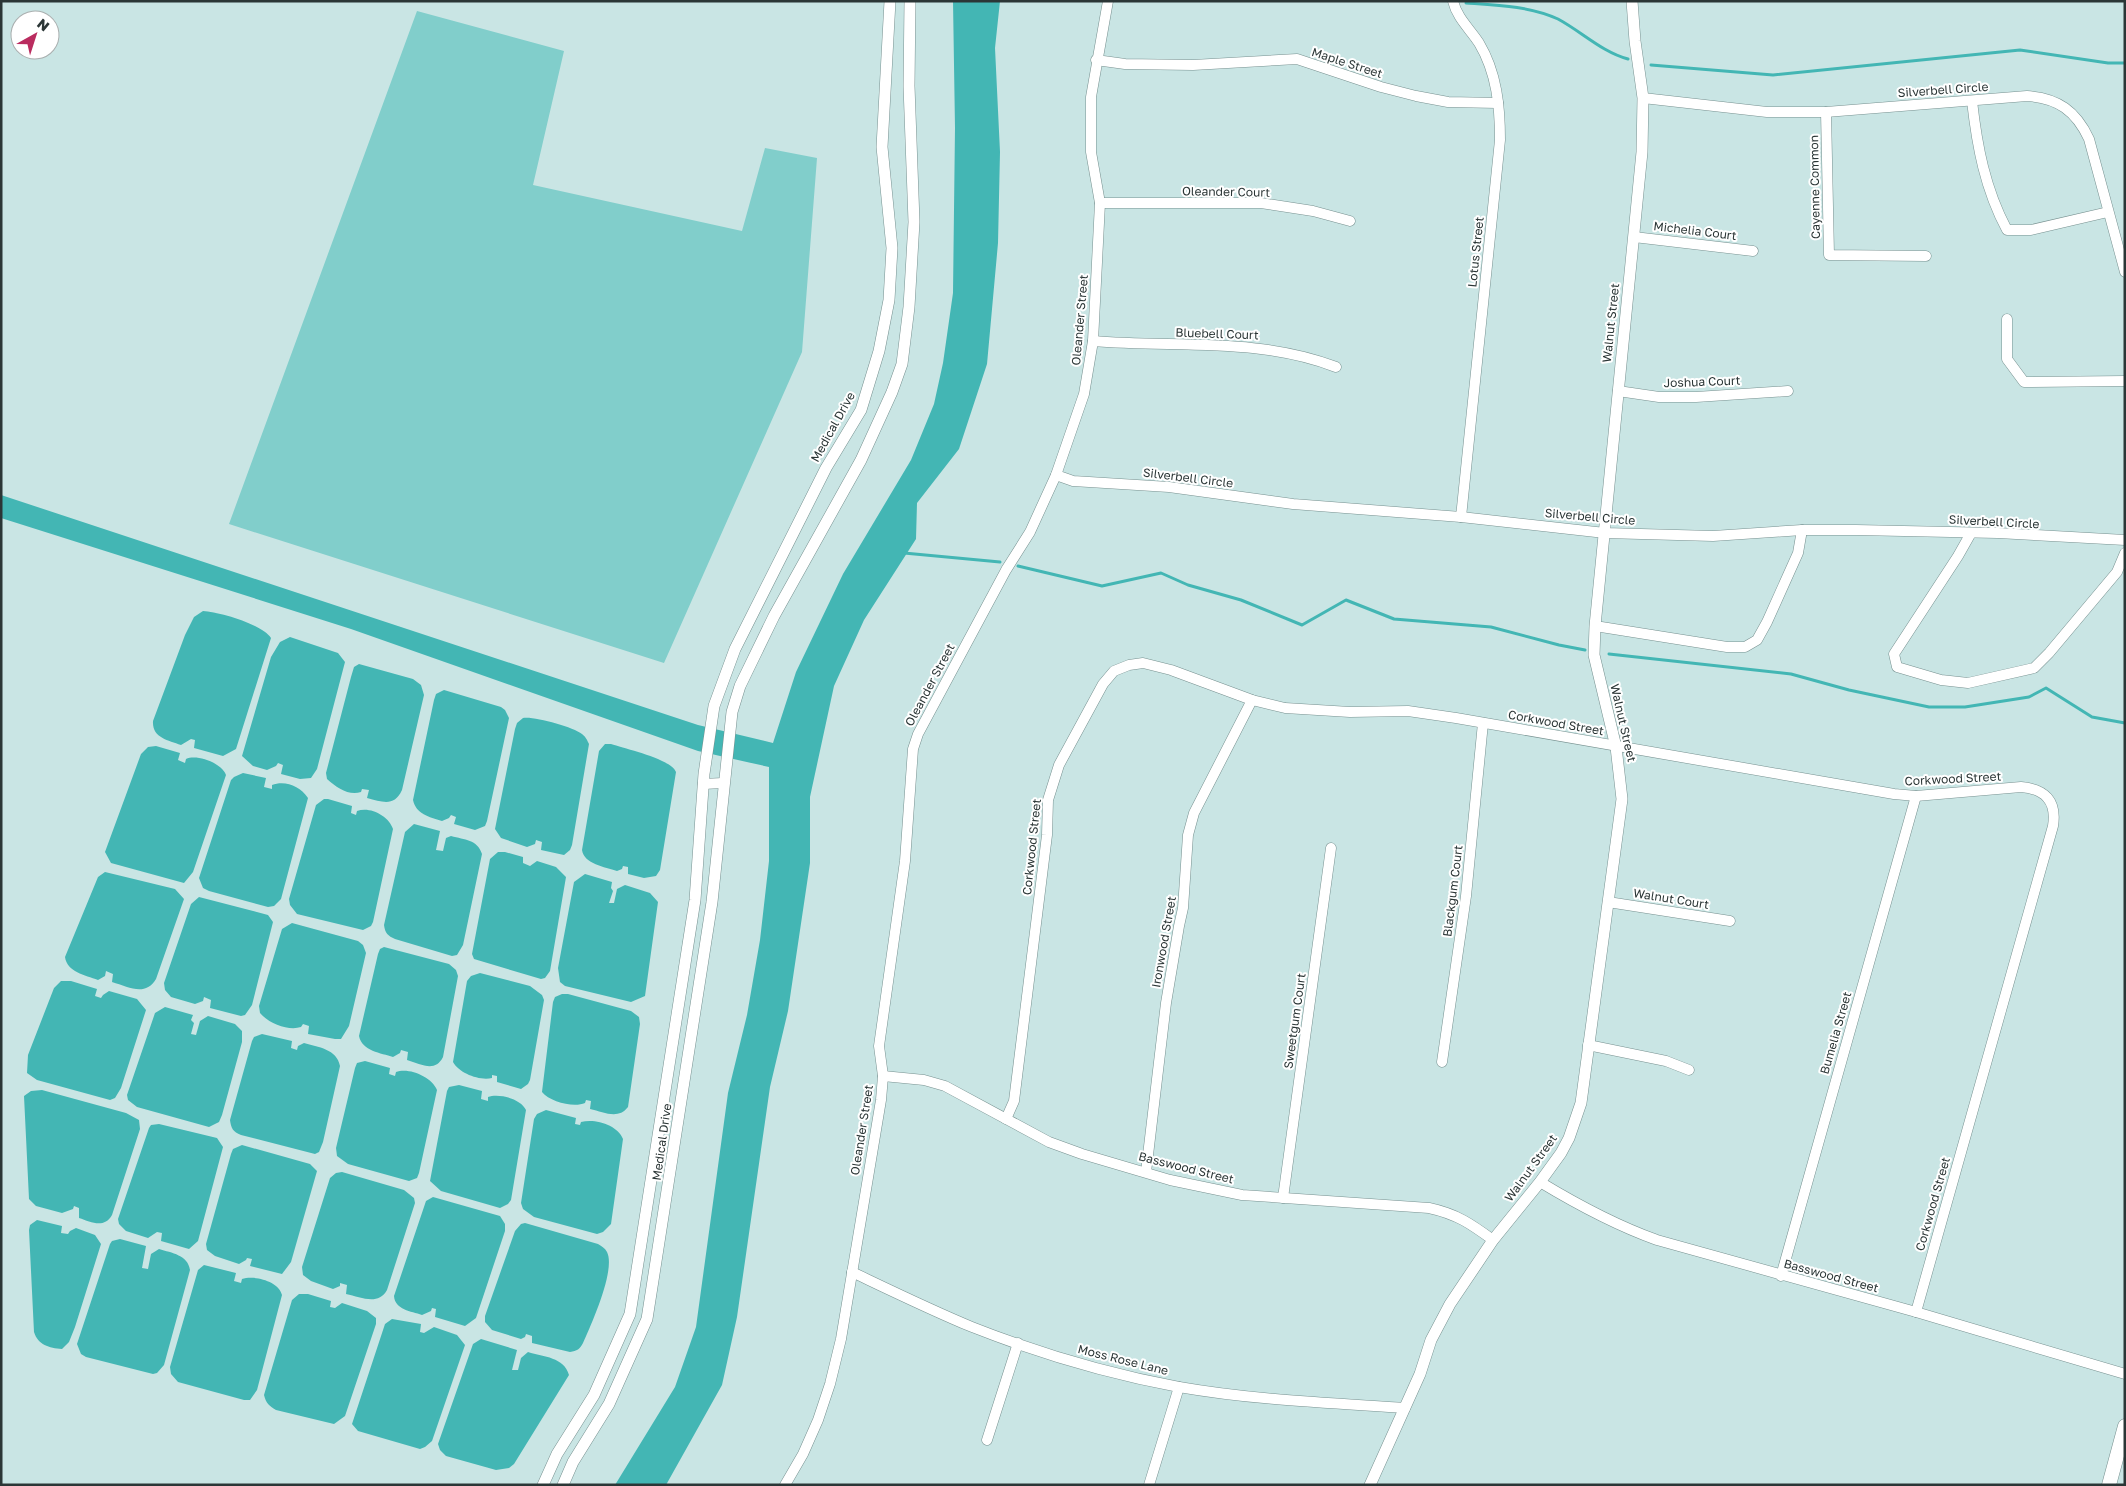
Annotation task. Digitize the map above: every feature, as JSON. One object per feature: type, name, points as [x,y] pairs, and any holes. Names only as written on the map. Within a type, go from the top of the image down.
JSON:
[{"type":"main road","points":[[2109,1485],[2125,1426]]},
{"type":"street","name":"Medical Drive","points":[[543,1485],[557,1454],[594,1395],[630,1314],[694,909],[701,833],[703,779],[712,718],[723,678],[735,649],[826,468],[861,410],[879,351],[889,300],[892,248],[882,147],[890,1]]},
{"type":"street","name":"Medical Drive","points":[[563,1485],[573,1462],[609,1404],[647,1319],[712,902],[730,720],[744,678],[774,616],[861,460],[902,364],[909,307],[914,222],[909,86],[910,1]]},
{"type":"street","name":"Oleander Street","points":[[785,1485],[803,1454],[818,1420],[830,1384],[841,1339],[880,1108],[883,1076],[879,1046],[904,861],[913,749],[918,734],[1006,570],[1030,532],[1056,475],[1084,394],[1094,341],[1100,204],[1091,152],[1091,97],[1096,60],[1108,1]]},
{"type":"street","name":"Lotus Street","points":[[1453,1],[1455,11],[1479,43],[1493,71],[1498,103],[1500,140],[1462,517]]},
{"type":"street","name":"Walnut Street","points":[[1370,1485],[1405,1408],[1431,1340],[1445,1312],[1494,1240],[1540,1182],[1570,1138],[1581,1103],[1622,799],[1616,747],[1594,655],[1595,626],[1642,152],[1643,98],[1635,41],[1632,1]]},
{"type":"street","name":"Maple Street","points":[[1096,60],[1125,64],[1193,65],[1297,60],[1381,88],[1416,96],[1448,102],[1498,103]]},
{"type":"street","name":"Silverbell Circle","points":[[1643,98],[1766,112],[1826,112],[2044,97],[2071,112],[2082,125],[2089,139],[2125,272]]},
{"type":"street","points":[[1972,101],[1977,145],[1987,184],[2007,230],[2030,230],[2108,212]]},
{"type":"street","name":"Cayenne Common","points":[[1826,112],[1829,255],[1926,256]]},
{"type":"street","name":"Oleander Court","points":[[1100,204],[1262,203],[1313,211],[1350,220]]},
{"type":"street","name":"Michelia Court","points":[[1634,237],[1754,251]]},
{"type":"street","points":[[2007,319],[2006,359],[2024,382],[2125,381]]},
{"type":"street","name":"Bluebell Court","points":[[1094,341],[1261,348],[1320,361],[1336,367]]},
{"type":"street","name":"Joshua Court","points":[[1618,391],[1659,397],[1788,391]]},
{"type":"street","name":"Silverbell Circle","points":[[1056,475],[1074,481],[1169,486],[1293,504],[1462,517],[1605,533],[1713,536],[1802,530],[1971,533],[2125,540]]},
{"type":"street","points":[[1595,626],[1727,647],[1745,647],[1757,640],[1768,622],[1798,554],[1802,530]]},
{"type":"street","points":[[1971,533],[1894,654],[1897,667],[1942,680],[1968,683],[2034,668],[2049,653],[2117,572],[2125,552]]},
{"type":"street","name":"Corkwood Street","points":[[1006,1118],[1014,1101],[1047,835],[1048,800],[1059,765],[1103,684],[1114,672],[1129,665],[1143,663],[1171,670],[1252,700],[1285,708],[1325,711],[1408,711],[1894,794],[1916,796],[2021,787],[2035,788],[2045,795],[2053,805],[2055,816],[1916,1312]]},
{"type":"street","name":"Ironwood Street","points":[[1146,1172],[1166,1003],[1179,926],[1184,908],[1188,835],[1194,813],[1252,700]]},
{"type":"street","name":"Blackgum Court","points":[[1442,1062],[1466,896],[1483,723]]},
{"type":"street","points":[[703,779],[724,780]]},
{"type":"street","name":"Bumelia Street","points":[[1781,1276],[1916,796]]},
{"type":"street","name":"Sweetgum Court","points":[[1283,1198],[1331,848]]},
{"type":"street","name":"Walnut Court","points":[[1608,902],[1730,921]]},
{"type":"street","points":[[1588,1045],[1666,1061],[1688,1070]]},
{"type":"street","name":"Basswood Street","points":[[883,1076],[924,1080],[945,1086],[1049,1142],[1082,1154],[1188,1184],[1242,1195],[1429,1208],[1467,1220],[1494,1240]]},
{"type":"street","name":"Basswood Street","points":[[1540,1182],[1623,1228],[1657,1240],[1916,1312],[2125,1374]]},
{"type":"street","name":"Moss Rose Lane","points":[[852,1272],[971,1326],[1081,1363],[1179,1387],[1314,1403],[1405,1408]]},
{"type":"street","points":[[987,1440],[1018,1343]]},
{"type":"street","points":[[1149,1485],[1179,1387]]},
{"type":"shaded area","points":[[953,1],[1000,1],[995,48],[1000,152],[998,243],[987,364],[959,449],[917,503],[916,539],[864,620],[834,686],[810,797],[810,863],[788,1011],[770,1087],[737,1317],[722,1385],[666,1485],[615,1485],[675,1387],[696,1327],[728,1093],[747,1015],[760,940],[769,861],[769,767],[698,751],[351,629],[1,518],[1,495],[698,725],[773,743],[796,672],[843,574],[911,460],[934,404],[943,363],[953,293],[955,128]]},
{"type":"shaded area","points":[[417,11],[564,51],[533,185],[742,231],[765,148],[817,158],[802,352],[664,663],[229,524]]},
{"type":"shaded area","points":[[203,611],[229,616],[250,624],[259,628],[271,638],[236,749],[223,756],[194,748],[195,740],[191,739],[181,745],[166,740],[158,735],[153,727],[153,721],[185,635],[194,617]]},
{"type":"shaded area","points":[[290,637],[338,653],[345,662],[317,769],[311,778],[300,779],[281,774],[283,765],[278,763],[267,770],[253,766],[242,756],[271,657],[280,642]]},
{"type":"shaded area","points":[[359,664],[413,679],[421,685],[424,695],[402,790],[392,801],[383,802],[367,798],[369,790],[362,789],[361,792],[357,793],[348,792],[327,779],[326,773],[351,677],[354,667]]},
{"type":"shaded area","points":[[444,690],[501,707],[509,718],[487,821],[485,826],[475,830],[454,824],[456,817],[451,815],[442,821],[428,816],[417,809],[413,800],[434,700],[436,694]]},
{"type":"shaded area","points":[[523,718],[544,720],[571,728],[583,735],[589,744],[572,845],[570,850],[564,855],[541,850],[542,842],[536,840],[535,844],[527,847],[501,838],[495,829],[515,729],[517,723]]},
{"type":"shaded area","points":[[605,744],[611,744],[657,759],[672,767],[676,772],[660,870],[656,876],[644,878],[628,874],[628,867],[623,866],[622,869],[617,871],[607,868],[591,862],[582,850],[599,751]]},
{"type":"shaded area","points":[[156,746],[180,753],[178,760],[185,763],[186,759],[196,758],[214,763],[226,775],[193,872],[184,883],[111,863],[105,852],[141,754],[148,747]]},
{"type":"shaded area","points":[[243,773],[266,778],[264,787],[272,789],[272,785],[282,783],[292,785],[301,790],[308,798],[281,899],[274,906],[268,907],[209,891],[203,888],[199,878],[231,780]]},
{"type":"shaded area","points":[[324,799],[352,806],[351,813],[356,815],[357,811],[362,810],[378,813],[388,820],[393,829],[373,922],[371,926],[363,930],[297,914],[290,905],[289,899],[316,805]]},
{"type":"shaded area","points":[[414,824],[440,831],[436,850],[443,851],[446,838],[451,836],[474,843],[482,854],[463,945],[457,955],[452,956],[395,939],[385,930],[384,925],[405,832]]},
{"type":"shaded area","points":[[498,852],[523,857],[523,863],[530,866],[537,861],[556,867],[566,877],[550,971],[545,978],[541,979],[474,959],[472,954],[490,859]]},
{"type":"shaded area","points":[[105,872],[175,889],[184,899],[156,979],[147,988],[130,988],[112,982],[113,974],[106,971],[105,976],[98,980],[73,970],[66,962],[65,957],[98,877]]},
{"type":"shaded area","points":[[585,874],[612,882],[611,888],[613,891],[609,903],[614,903],[617,889],[625,885],[650,893],[658,902],[645,996],[631,1002],[565,986],[560,982],[558,968],[574,882]]},
{"type":"shaded area","points":[[199,897],[268,915],[273,922],[252,1005],[245,1015],[241,1016],[210,1008],[211,1000],[204,997],[203,1001],[195,1004],[171,997],[165,990],[164,983],[191,904]]},
{"type":"shaded area","points":[[292,923],[358,941],[363,945],[366,953],[349,1026],[341,1039],[308,1034],[309,1026],[303,1024],[301,1027],[296,1028],[279,1026],[260,1013],[259,1006],[282,929]]},
{"type":"shaded area","points":[[384,947],[449,964],[456,970],[458,976],[443,1057],[436,1065],[427,1066],[407,1060],[408,1052],[401,1050],[400,1053],[393,1057],[378,1053],[368,1048],[361,1041],[359,1036],[378,954],[380,949]]},
{"type":"shaded area","points":[[480,973],[530,986],[542,995],[544,1000],[530,1080],[521,1089],[497,1082],[497,1076],[492,1075],[492,1078],[487,1079],[470,1075],[460,1070],[453,1062],[467,981],[471,976]]},
{"type":"shaded area","points":[[61,981],[71,981],[97,989],[95,996],[101,998],[109,991],[137,999],[146,1010],[121,1088],[115,1098],[110,1100],[37,1080],[27,1073],[28,1055],[54,988]]},
{"type":"shaded area","points":[[562,994],[631,1011],[639,1017],[640,1024],[628,1107],[624,1111],[610,1114],[590,1109],[591,1101],[586,1100],[585,1103],[575,1105],[562,1103],[551,1099],[542,1092],[553,1002],[555,997]]},
{"type":"shaded area","points":[[165,1007],[193,1015],[191,1020],[194,1023],[191,1034],[196,1035],[200,1021],[208,1016],[235,1024],[242,1031],[242,1042],[222,1115],[219,1122],[209,1127],[137,1107],[128,1100],[127,1095],[155,1013]]},
{"type":"shaded area","points":[[262,1034],[292,1041],[291,1048],[297,1050],[298,1046],[304,1043],[321,1048],[331,1052],[338,1060],[340,1066],[323,1142],[319,1152],[315,1154],[241,1135],[236,1133],[232,1127],[230,1120],[252,1041],[254,1037]]},
{"type":"shaded area","points":[[365,1061],[390,1068],[389,1074],[395,1076],[396,1072],[401,1071],[419,1074],[430,1081],[437,1090],[417,1178],[409,1181],[348,1164],[337,1156],[336,1148],[355,1068],[357,1063]]},
{"type":"shaded area","points":[[459,1085],[482,1091],[481,1099],[488,1101],[488,1097],[493,1096],[515,1100],[526,1110],[511,1200],[500,1208],[441,1191],[430,1181],[447,1091],[449,1087]]},
{"type":"shaded area","points":[[42,1090],[126,1113],[139,1120],[140,1129],[112,1215],[105,1222],[97,1223],[79,1218],[79,1208],[74,1206],[73,1209],[62,1213],[36,1206],[29,1199],[24,1096],[31,1091]]},
{"type":"shaded area","points":[[546,1110],[576,1118],[575,1124],[580,1125],[581,1122],[593,1121],[611,1126],[623,1139],[611,1224],[603,1232],[597,1234],[534,1217],[523,1209],[521,1203],[534,1119],[537,1114]]},
{"type":"shaded area","points":[[159,1124],[217,1138],[223,1147],[198,1241],[189,1249],[161,1241],[162,1233],[157,1232],[148,1238],[126,1231],[119,1224],[118,1219],[149,1128],[151,1125]]},
{"type":"shaded area","points":[[242,1145],[310,1164],[317,1171],[291,1262],[282,1274],[250,1266],[252,1259],[247,1258],[239,1264],[215,1256],[207,1250],[206,1244],[231,1154],[233,1149]]},
{"type":"shaded area","points":[[342,1172],[404,1190],[414,1198],[415,1203],[387,1290],[379,1298],[369,1299],[346,1294],[347,1285],[340,1283],[340,1286],[333,1289],[311,1281],[303,1275],[302,1267],[330,1178],[336,1173]]},
{"type":"shaded area","points":[[433,1197],[500,1216],[505,1224],[505,1231],[476,1318],[465,1326],[435,1317],[436,1309],[432,1308],[431,1311],[422,1315],[400,1307],[395,1301],[394,1296],[426,1201]]},
{"type":"shaded area","points":[[37,1220],[62,1226],[61,1233],[68,1234],[76,1228],[95,1235],[101,1244],[75,1327],[69,1342],[62,1349],[53,1348],[41,1343],[34,1332],[29,1230],[30,1225]]},
{"type":"shaded area","points":[[525,1223],[598,1244],[607,1252],[609,1260],[608,1271],[601,1298],[583,1343],[576,1350],[570,1352],[532,1343],[532,1336],[526,1334],[521,1339],[492,1330],[485,1322],[485,1316],[515,1231],[521,1224]]},
{"type":"shaded area","points":[[120,1239],[146,1246],[142,1268],[148,1269],[151,1254],[159,1249],[179,1255],[189,1265],[190,1270],[164,1365],[157,1373],[153,1374],[86,1357],[81,1354],[77,1344],[110,1244],[112,1241]]},
{"type":"shaded area","points":[[204,1265],[236,1273],[234,1281],[241,1283],[242,1279],[247,1278],[265,1280],[276,1286],[282,1295],[257,1390],[250,1400],[178,1382],[171,1374],[170,1367],[198,1270]]},
{"type":"shaded area","points":[[299,1294],[308,1294],[331,1301],[330,1307],[335,1308],[342,1303],[367,1311],[376,1318],[376,1324],[345,1416],[334,1424],[276,1410],[268,1404],[264,1395],[292,1300]]},
{"type":"shaded area","points":[[392,1319],[421,1324],[420,1332],[424,1333],[434,1327],[457,1335],[465,1345],[432,1441],[420,1449],[358,1431],[352,1424],[385,1324]]},
{"type":"shaded area","points":[[481,1339],[517,1350],[512,1370],[518,1370],[521,1358],[528,1352],[558,1361],[569,1375],[514,1464],[509,1468],[496,1470],[446,1456],[440,1450],[438,1444],[473,1344]]},
{"type":"waterway","points":[[1466,3],[1536,11],[1558,19],[1609,52],[1628,59]]},
{"type":"waterway","points":[[1651,65],[1773,75],[2020,50],[2108,63],[2125,63]]},
{"type":"waterway","points":[[904,553],[1000,562]]},
{"type":"waterway","points":[[1018,566],[1102,586],[1161,573],[1188,585],[1241,600],[1302,625],[1346,600],[1394,619],[1491,627],[1585,650]]},
{"type":"waterway","points":[[1609,654],[1791,674],[1849,690],[1929,707],[1965,707],[2029,697],[2046,688],[2092,717],[2125,723]]}]
